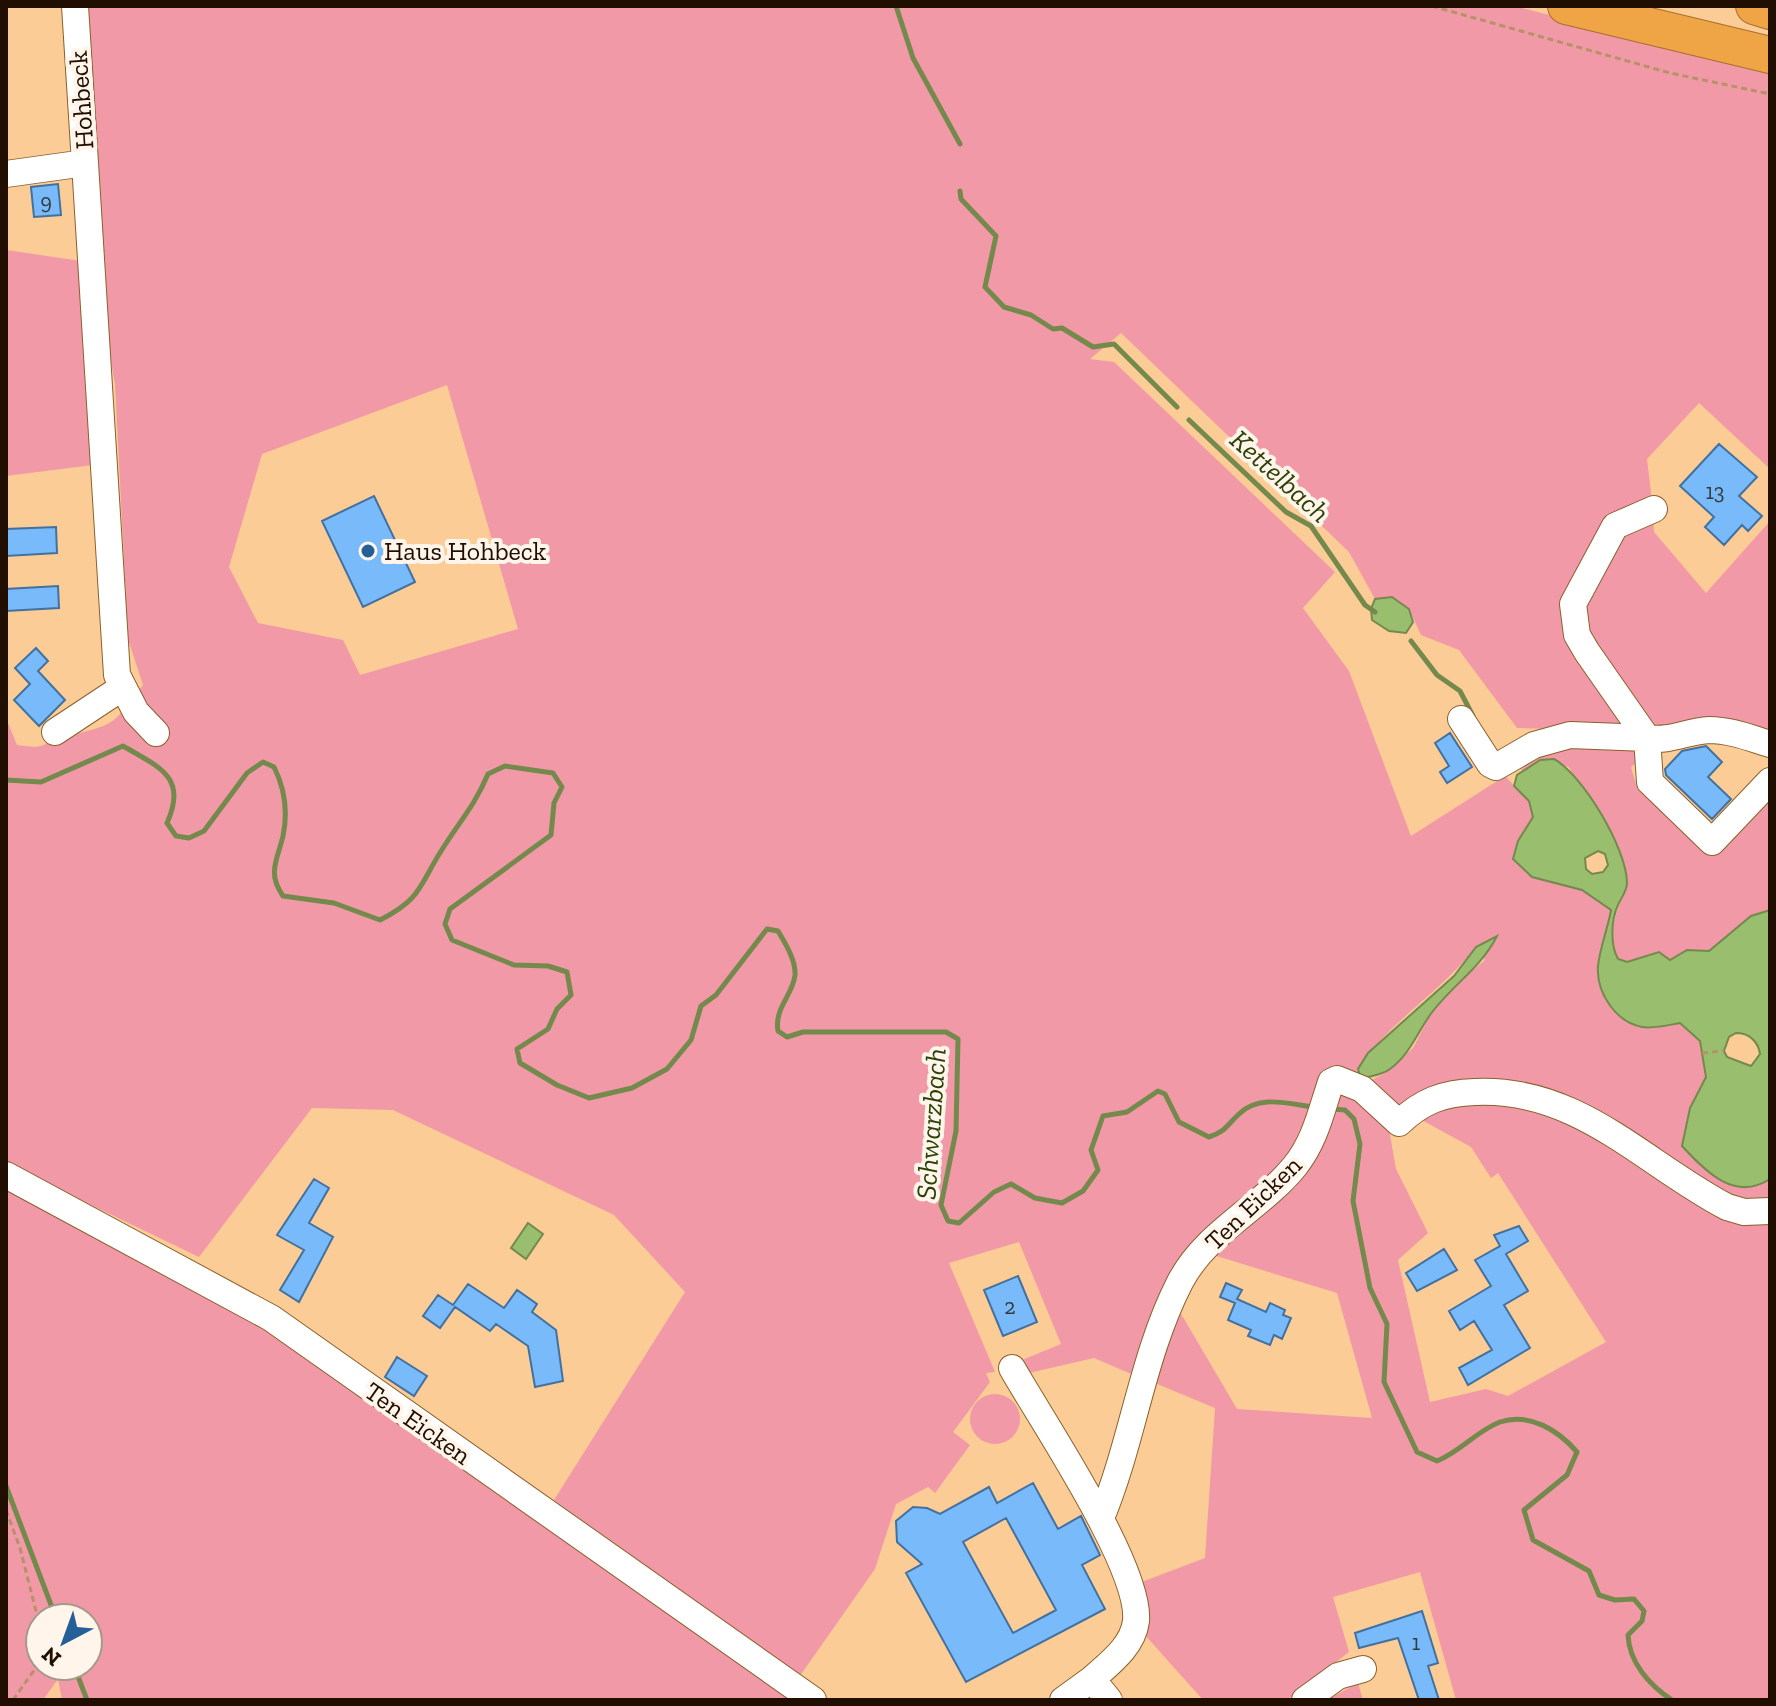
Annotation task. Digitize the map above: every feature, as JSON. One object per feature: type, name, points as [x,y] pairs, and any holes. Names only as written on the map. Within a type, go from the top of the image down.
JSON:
[{"type":"highway","points":[[1566,6],[1770,55]]},
{"type":"highway","points":[[1754,6],[1770,11]]},
{"type":"street","name":"Hohbeck","points":[[6,174],[85,163],[75,6]]},
{"type":"street","points":[[85,163],[117,675],[136,712],[156,733]]},
{"type":"street","points":[[1654,509],[1615,526],[1573,604],[1577,635],[1647,738],[1650,782],[1712,842],[1770,781]]},
{"type":"street","points":[[55,732],[123,687]]},
{"type":"street","points":[[1461,719],[1490,764],[1496,767],[1534,745],[1570,735],[1673,739],[1705,730],[1728,731],[1770,744]]},
{"type":"street","name":"Ten Eicken","points":[[1101,1518],[1159,1332],[1181,1281],[1203,1250],[1296,1165],[1324,1106],[1331,1082],[1345,1079],[1399,1123],[1420,1104],[1442,1096],[1484,1091],[1537,1097],[1603,1125],[1727,1207],[1744,1212],[1770,1211]]},
{"type":"street","name":"Ten Eicken","points":[[6,1175],[271,1318],[813,1700]]},
{"type":"street","points":[[1012,1368],[1101,1518],[1134,1598],[1136,1620],[1128,1644],[1092,1679],[1063,1700]]},
{"type":"street","points":[[1305,1700],[1338,1676],[1363,1669]]},
{"type":"street","points":[[1092,1679],[1109,1700]]},
{"type":"path","points":[[1432,6],[1670,73],[1770,94]]},
{"type":"path","points":[[1702,1053],[1724,1051]]},
{"type":"path","points":[[6,1510],[20,1548],[34,1602]]},
{"type":"path","points":[[13,1700],[26,1682]]},
{"type":"shaded area","points":[[86,6],[1514,6],[1770,71],[1770,469],[1699,403],[1647,459],[1652,501],[1572,593],[1635,731],[1517,728],[1459,650],[1421,635],[1409,609],[1392,597],[1375,599],[1349,552],[1121,333],[1090,359],[1114,362],[1335,572],[1303,608],[1349,671],[1411,836],[1505,776],[1529,801],[1533,817],[1518,841],[1532,877],[1582,890],[1612,911],[1598,966],[1600,983],[1644,1027],[1680,1023],[1700,1041],[1706,1077],[1690,1108],[1757,1187],[1770,1179],[1770,1202],[1765,1204],[1717,1192],[1592,1106],[1555,1094],[1415,1096],[1395,1107],[1368,1082],[1387,1072],[1413,1048],[1429,1017],[1456,984],[1485,960],[1476,947],[1385,1036],[1358,1068],[1389,1129],[1396,1169],[1428,1233],[1398,1260],[1430,1402],[1486,1389],[1508,1396],[1606,1342],[1498,1173],[1491,1178],[1471,1147],[1418,1118],[1479,1096],[1550,1112],[1770,1222],[1770,1700],[1456,1700],[1420,1572],[1333,1597],[1349,1652],[1287,1700],[1203,1700],[1144,1634],[1139,1583],[1205,1558],[1215,1408],[1150,1381],[1177,1307],[1237,1409],[1372,1418],[1337,1293],[1210,1254],[1297,1186],[1285,1187],[1220,1223],[1136,1376],[1094,1358],[1020,1375],[1015,1363],[1061,1344],[1019,1242],[949,1263],[995,1372],[986,1373],[990,1382],[953,1432],[970,1445],[935,1493],[928,1487],[896,1504],[875,1569],[797,1680],[554,1500],[685,1292],[614,1215],[393,1110],[312,1108],[199,1257],[6,1164],[6,718],[17,745],[40,746],[111,722],[143,685],[128,639],[115,384],[106,334]],"holes":[[[447,385],[518,629],[360,675],[343,640],[258,623],[229,567],[262,454]]]},
{"type":"shaded area","points":[[6,250],[81,261],[93,465],[6,476]]},
{"type":"shaded area","points":[[1653,519],[1654,532],[1706,593],[1770,521],[1770,735],[1669,730],[1646,724],[1582,622],[1588,587],[1612,536]]},
{"type":"shaded area","points":[[1392,597],[1409,609],[1413,622],[1406,633],[1389,631],[1372,620],[1371,609],[1375,599]]},
{"type":"shaded area","points":[[1640,742],[1645,756],[1631,767],[1637,788],[1708,852],[1770,788],[1770,910],[1751,916],[1709,951],[1687,950],[1670,960],[1659,952],[1627,962],[1618,959],[1613,932],[1627,887],[1569,767],[1540,760],[1522,771],[1517,761],[1535,749]]},
{"type":"shaded area","points":[[1554,759],[1578,780],[1601,814],[1620,852],[1627,883],[1613,925],[1618,959],[1627,962],[1659,952],[1670,960],[1687,950],[1709,951],[1751,916],[1770,910],[1770,1179],[1757,1185],[1733,1186],[1711,1174],[1682,1146],[1690,1108],[1706,1077],[1700,1041],[1680,1023],[1642,1027],[1616,1013],[1604,996],[1598,976],[1611,910],[1582,890],[1532,877],[1513,859],[1518,841],[1533,817],[1529,801],[1514,786],[1517,775],[1540,760]],"holes":[[[1598,851],[1605,854],[1608,865],[1603,872],[1592,874],[1586,869],[1585,858]],[[1736,1033],[1749,1036],[1757,1045],[1760,1054],[1751,1066],[1727,1057],[1724,1051],[1729,1037]]]},
{"type":"shaded area","points":[[1497,936],[1483,958],[1430,1015],[1397,1063],[1384,1073],[1361,1079],[1358,1069],[1368,1053],[1454,976],[1476,947]]},
{"type":"shaded area","points":[[6,1184],[302,1347],[799,1700],[62,1700],[59,1682],[104,1682],[104,1602],[24,1602],[24,1682],[56,1682],[43,1700],[6,1700]]},
{"type":"shaded area","points":[[528,1223],[543,1234],[526,1259],[511,1248]]},
{"type":"shaded area","points":[[995,1394],[1013,1401],[1020,1419],[1013,1437],[995,1444],[977,1437],[970,1419],[977,1401]]},
{"type":"shaded area","points":[[1358,1683],[1363,1700],[1327,1700],[1329,1699]]},
{"type":"building","points":[[58,184],[61,215],[34,217],[31,187]]},
{"type":"building","points":[[1719,444],[1757,477],[1739,496],[1762,516],[1748,531],[1742,525],[1724,545],[1705,527],[1714,517],[1680,486]]},
{"type":"building","name":"Haus Hohbeck","points":[[374,496],[415,582],[363,607],[322,521]]},
{"type":"building","points":[[56,527],[57,553],[6,556],[6,529]]},
{"type":"building","points":[[58,586],[59,608],[6,611],[6,589]]},
{"type":"building","points":[[36,648],[48,661],[38,671],[65,700],[39,726],[14,700],[30,684],[15,668]]},
{"type":"building","points":[[1450,733],[1472,767],[1447,783],[1440,772],[1449,766],[1435,743]]},
{"type":"building","points":[[1706,746],[1722,762],[1708,777],[1731,799],[1712,819],[1666,775],[1665,769],[1682,751]]},
{"type":"building","points":[[314,1179],[329,1188],[309,1223],[333,1237],[299,1302],[280,1290],[304,1250],[277,1235]]},
{"type":"building","points":[[1519,1226],[1528,1241],[1506,1254],[1528,1291],[1504,1305],[1530,1348],[1468,1385],[1459,1368],[1492,1350],[1474,1321],[1460,1330],[1449,1311],[1491,1286],[1475,1260],[1500,1246],[1494,1235]]},
{"type":"building","points":[[1444,1249],[1457,1270],[1417,1291],[1406,1273]]},
{"type":"building","points":[[1018,1276],[1037,1322],[1003,1336],[984,1290]]},
{"type":"building","points":[[1226,1283],[1242,1290],[1237,1299],[1266,1312],[1270,1303],[1285,1310],[1283,1315],[1291,1318],[1282,1339],[1274,1335],[1270,1345],[1248,1336],[1251,1330],[1228,1320],[1235,1303],[1220,1297]]},
{"type":"building","points":[[468,1284],[504,1308],[517,1290],[537,1304],[532,1312],[556,1330],[563,1381],[535,1387],[528,1346],[496,1324],[490,1331],[455,1307],[440,1328],[423,1316],[438,1295],[453,1305]]},
{"type":"building","points":[[397,1357],[427,1376],[414,1396],[385,1377]]},
{"type":"building","points":[[1033,1483],[1058,1529],[1081,1516],[1100,1555],[1082,1565],[1105,1609],[966,1682],[906,1573],[922,1564],[897,1542],[896,1521],[913,1507],[927,1508],[940,1514],[989,1487],[997,1503]],"holes":[[[1006,1518],[1056,1610],[1013,1633],[963,1542]]]},
{"type":"building","points":[[1422,1611],[1438,1663],[1428,1666],[1439,1700],[1419,1700],[1398,1638],[1359,1648],[1355,1633]]},
{"type":"waterway","name":"Kettelbach","points":[[896,6],[913,58],[960,144]]},
{"type":"waterway","name":"Kettelbach","points":[[960,191],[961,199],[996,236],[985,287],[1004,307],[1031,315],[1053,329],[1062,328],[1093,347],[1114,344],[1177,407]]},
{"type":"waterway","name":"Kettelbach","points":[[1189,420],[1286,512],[1311,526],[1365,605],[1375,612]]},
{"type":"waterway","name":"Kettelbach","points":[[1411,641],[1437,675],[1460,691],[1473,716]]},
{"type":"waterway","name":"Schwarzbach","points":[[6,780],[41,782],[123,746],[166,775],[174,795],[167,823],[176,836],[189,838],[204,831],[247,773],[263,762],[274,767],[284,801],[283,836],[274,874],[283,896],[334,903],[380,920],[405,905],[419,890],[473,804],[488,774],[505,766],[553,773],[562,787],[554,803],[551,835],[450,909],[445,924],[452,940],[514,965],[548,966],[567,972],[571,995],[557,1009],[548,1029],[517,1049],[520,1063],[557,1085],[589,1098],[632,1088],[667,1069],[691,1040],[701,1006],[716,995],[767,929],[778,931],[795,969],[794,982],[781,1008],[778,1023],[778,1031],[787,1037],[803,1032],[946,1032],[958,1039],[956,1131],[941,1205],[948,1221],[959,1223],[994,1192],[1011,1184],[1035,1198],[1062,1203],[1083,1191],[1098,1170],[1091,1150],[1103,1116],[1127,1112],[1158,1091],[1165,1094],[1179,1122],[1209,1137],[1256,1104],[1275,1102],[1314,1107]]},
{"type":"waterway","name":"Schwarzbach","points":[[1332,1109],[1345,1110],[1354,1119],[1360,1144],[1353,1201],[1370,1288],[1387,1324],[1384,1382],[1417,1452],[1437,1461],[1492,1426],[1511,1420],[1543,1425],[1570,1444],[1577,1452],[1567,1475],[1524,1510],[1533,1540],[1589,1571],[1599,1595],[1615,1600],[1634,1599],[1644,1611],[1642,1621],[1628,1635],[1632,1654],[1648,1680],[1672,1700]]},
{"type":"waterway","points":[[6,1486],[50,1602]]},
{"type":"waterway","points":[[80,1682],[87,1700]]},
{"type":"place","name":"Haus Hohbeck","points":[[368,551]]}]
